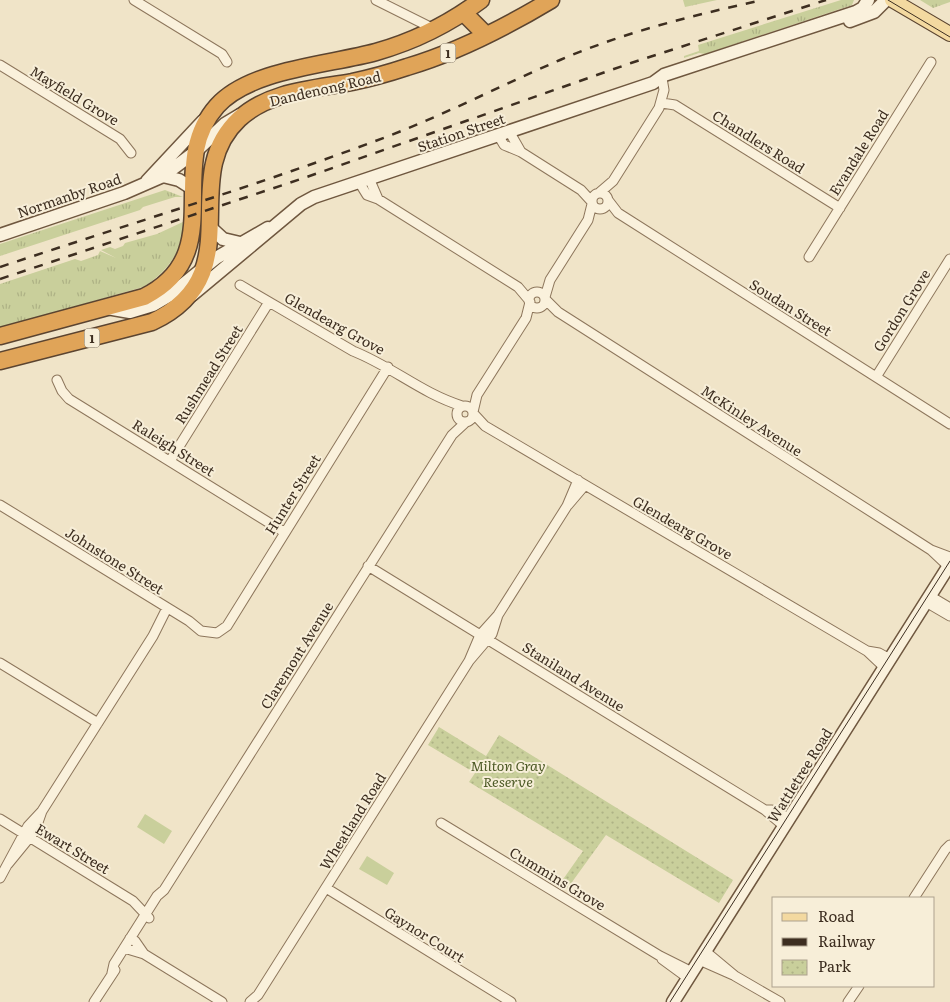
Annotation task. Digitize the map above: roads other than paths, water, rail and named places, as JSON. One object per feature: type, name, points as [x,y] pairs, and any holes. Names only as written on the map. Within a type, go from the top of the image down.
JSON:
[{"type":"highway","name":"Dandenong Road","points":[[0,336],[107,308],[155,291],[178,270],[186,256],[191,239],[195,152],[201,132],[214,110],[230,94],[256,80],[378,51],[436,30],[481,0]]},
{"type":"highway","name":"Dandenong Road","points":[[0,361],[142,325],[166,315],[180,305],[198,283],[206,264],[213,170],[219,149],[231,128],[253,108],[285,95],[368,78],[409,67],[447,53],[486,35],[551,0]]},
{"type":"highway","points":[[464,13],[486,35]]},
{"type":"main road","points":[[892,0],[950,34]]},
{"type":"street","points":[[134,0],[222,54],[227,62]]},
{"type":"street","name":"Station Street","points":[[180,305],[259,242],[277,224],[314,197],[657,80],[718,65],[858,11],[868,0]]},
{"type":"street","name":"Station Street","points":[[794,36],[869,15],[879,9],[886,0]]},
{"type":"street","points":[[377,1],[436,30]]},
{"type":"street","name":"Evandale Road","points":[[809,257],[932,62]]},
{"type":"street","name":"Mayfield Grove","points":[[0,65],[120,139],[131,153]]},
{"type":"street","points":[[503,133],[511,139],[521,152],[581,190],[597,206],[607,206],[613,181],[662,99],[664,85],[657,80]]},
{"type":"street","name":"Chandlers Road","points":[[662,99],[675,105],[840,208]]},
{"type":"street","name":"Normanby Road","points":[[0,235],[124,192],[163,176],[195,152],[225,124],[253,108]]},
{"type":"street","name":"Normanby Road","points":[[147,182],[214,110]]},
{"type":"street","points":[[163,176],[179,180],[192,189]]},
{"type":"street","name":"McKinley Avenue","points":[[364,180],[378,199],[950,563]]},
{"type":"street","points":[[597,206],[593,197],[613,181]]},
{"type":"street","points":[[581,190],[604,194],[608,199]]},
{"type":"street","name":"Soudan Street","points":[[608,199],[618,213]]},
{"type":"street","points":[[477,395],[458,410],[466,417],[477,395],[597,206]]},
{"type":"street","name":"Soudan Street","points":[[597,206],[618,213],[950,424]]},
{"type":"street","name":"Station Street","points":[[107,308],[130,312],[153,305],[170,295],[206,264],[240,243],[277,224]]},
{"type":"street","points":[[210,228],[223,239],[240,243]]},
{"type":"street","name":"Gordon Grove","points":[[876,377],[950,258]]},
{"type":"street","name":"Glendearg Grove","points":[[240,285],[353,351],[388,367],[466,417],[485,426],[888,663]]},
{"type":"street","name":"Rushmead Street","points":[[170,461],[269,302]]},
{"type":"street","name":"Hunter Street","points":[[217,633],[227,626],[388,367]]},
{"type":"street","name":"Raleigh Street","points":[[57,380],[62,391],[69,399],[284,532]]},
{"type":"street","name":"Glendearg Grove","points":[[442,400],[463,406]]},
{"type":"street","name":"Claremont Avenue","points":[[94,1002],[112,973],[119,967],[127,949],[368,566],[452,435],[466,417]]},
{"type":"street","name":"Wheatland Road","points":[[250,1002],[258,999],[581,483]]},
{"type":"street","name":"Johnstone Street","points":[[0,505],[201,631],[217,633]]},
{"type":"street","name":"Wattletree Road","points":[[673,1002],[950,563]]},
{"type":"street","name":"Staniland Avenue","points":[[368,566],[787,822]]},
{"type":"street","points":[[928,599],[950,608]]},
{"type":"street","points":[[928,599],[950,616]]},
{"type":"street","points":[[0,878],[26,836],[36,815],[42,811],[169,610]]},
{"type":"street","points":[[0,663],[98,723]]},
{"type":"street","name":"Ewart Street","points":[[0,820],[133,901],[153,908]]},
{"type":"street","name":"Cummins Grove","points":[[441,823],[660,956],[670,966],[690,975]]},
{"type":"street","points":[[915,897],[950,845]]},
{"type":"street","name":"Gaynor Court","points":[[326,888],[511,1002]]},
{"type":"street","name":"Ewart Street","points":[[133,901],[147,917]]},
{"type":"street","points":[[133,940],[144,954]]},
{"type":"street","points":[[127,949],[144,954],[222,1002]]},
{"type":"street","points":[[702,956],[780,1002]]},
{"type":"street","points":[[848,1002],[857,987]]},
{"type":"tram line","points":[[888,0],[950,37]]},
{"type":"tram line","points":[[670,1002],[950,561]]},
{"type":"railway","points":[[0,267],[338,155],[430,119],[560,60],[609,41],[686,18],[763,0]]},
{"type":"railway","points":[[0,279],[304,178],[631,63],[826,0]]},
{"type":"park label","name":"Milton Gray Reserve","points":[[508,774]]}]
